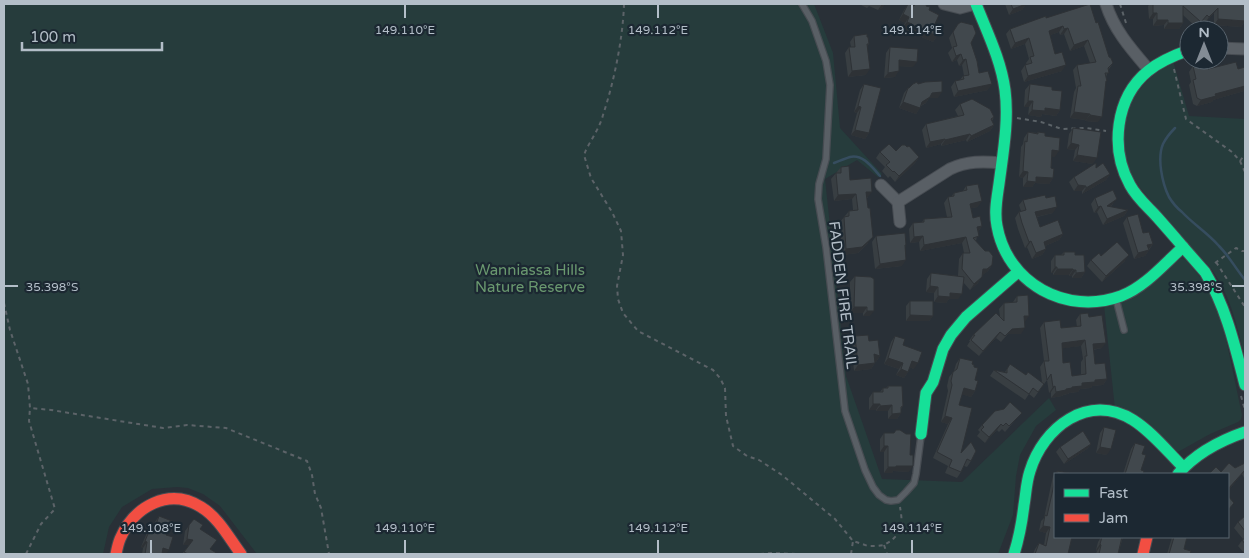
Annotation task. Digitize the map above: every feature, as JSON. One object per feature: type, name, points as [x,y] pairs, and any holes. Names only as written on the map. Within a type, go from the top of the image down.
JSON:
[{"type":"street","points":[[944,4],[960,8],[976,4],[1004,82],[1006,120],[996,208],[997,226],[1001,243],[1008,259],[1018,272],[1033,285],[1049,294],[1085,303],[1104,301],[1122,295],[1138,286],[1183,247]]},
{"type":"street","points":[[1106,4],[1118,31],[1149,70]]},
{"type":"street","points":[[1229,48],[1245,49]]},
{"type":"street","points":[[1179,53],[1149,70],[1137,81],[1121,113],[1118,132],[1119,150],[1123,168],[1130,185],[1140,199],[1205,272],[1221,300],[1245,385]]},
{"type":"street","points":[[898,202],[958,165],[974,162],[1001,163]]},
{"type":"street","points":[[881,185],[898,202],[900,222]]},
{"type":"street","points":[[921,434],[926,393],[933,382],[943,349],[951,335],[966,317],[1018,272]]},
{"type":"street","points":[[1014,554],[1024,512],[1030,469],[1037,452],[1047,437],[1066,420],[1081,413],[1096,410],[1112,412],[1127,417],[1147,432],[1180,471],[1213,445],[1245,432]]},
{"type":"street","points":[[116,554],[120,539],[128,524],[138,512],[157,501],[172,498],[186,500],[200,506],[212,515],[241,554]]},
{"type":"street","points":[[1143,554],[1146,538]]},
{"type":"lane","name":"FADDEN FIRE TRAIL","points":[[802,4],[812,22],[826,61],[830,85],[826,159],[819,184],[818,199],[826,247],[845,411],[865,470],[873,486],[879,495],[886,500],[898,500]]},
{"type":"lane","points":[[1115,297],[1124,330]]},
{"type":"lane","points":[[898,500],[914,482],[921,434]]},
{"type":"path","points":[[624,4],[624,20],[606,107],[584,155],[591,178],[612,212],[620,230],[623,256],[617,286],[618,299],[623,313],[638,331],[713,370],[725,388],[726,416],[733,446],[782,475],[835,519],[853,541],[868,546],[884,545],[891,541],[899,533],[902,524],[898,500]]},
{"type":"path","points":[[1172,65],[1186,119],[1225,146],[1240,161],[1245,172]]},
{"type":"path","points":[[1006,120],[1012,118],[1030,120],[1062,129],[1086,128],[1105,132],[1118,132]]},
{"type":"path","points":[[1240,161],[1245,154]]},
{"type":"path","points":[[1245,251],[1236,248],[1216,262],[1245,307]]},
{"type":"path","points":[[4,303],[10,330],[28,384],[29,421],[55,509],[40,524],[26,554]]},
{"type":"path","points":[[30,408],[163,428],[187,425],[226,428],[307,461],[312,475],[315,494],[321,508],[329,554]]},
{"type":"path","points":[[851,554],[853,541]]},
{"type":"path","points":[[884,545],[887,554]]},
{"type":"path","points":[[760,554],[772,552],[798,554]]},
{"type":"green space","name":"Wanniassa Hills Nature Reserve","points":[[4,4],[814,4],[833,53],[840,128],[882,174],[878,177],[857,160],[825,179],[846,376],[882,479],[962,482],[1049,398],[1056,410],[1036,426],[1020,455],[1016,476],[1013,515],[998,554],[257,554],[220,506],[203,494],[188,488],[177,487],[152,489],[122,507],[109,527],[103,554],[4,554]]},
{"type":"green space","points":[[1173,61],[1189,116],[1245,119],[1245,359],[1233,313],[1219,280],[1149,199],[1131,174],[1126,160],[1124,147],[1125,126],[1131,105],[1141,88],[1155,74]]},
{"type":"green space","points":[[1180,259],[1186,260],[1206,284],[1222,320],[1242,415],[1238,422],[1210,434],[1176,453],[1115,409],[1104,305]]},
{"type":"building","points":[[908,4],[914,6],[915,4],[927,4],[926,6],[930,7],[929,10],[939,15],[935,24],[941,26],[937,36],[907,22],[909,17],[903,14]]},
{"type":"building","points":[[1011,4],[1026,4],[1013,9]]},
{"type":"building","points":[[1090,4],[1109,57],[1113,63],[1108,68],[1109,73],[1105,73],[1107,81],[1102,117],[1074,112],[1078,86],[1081,86],[1077,65],[1096,62],[1088,40],[1074,45],[1068,28],[1064,29],[1063,26],[1049,31],[1055,54],[1062,52],[1066,65],[1028,76],[1025,65],[1032,63],[1030,57],[1034,56],[1029,38],[1015,43],[1010,29],[1046,16],[1046,18]]},
{"type":"building","points":[[1153,4],[1245,4],[1245,21],[1218,19],[1218,8],[1209,17],[1207,15],[1203,20],[1199,20],[1183,6],[1183,20],[1179,20],[1179,23],[1157,20],[1157,13],[1153,13]]},
{"type":"building","points":[[961,22],[973,25],[976,33],[971,43],[979,73],[988,71],[992,84],[958,91],[955,81],[964,79],[963,76],[969,75],[966,59],[963,60],[961,54],[956,56],[953,47],[957,46],[953,32]]},
{"type":"building","points":[[867,34],[870,69],[852,71],[849,47],[855,47],[854,36]]},
{"type":"building","points":[[890,47],[918,49],[917,62],[899,60],[899,71],[888,73]]},
{"type":"building","points":[[1236,62],[1238,69],[1245,67],[1245,86],[1201,100],[1197,98],[1193,80],[1196,79],[1194,70],[1229,70],[1229,64]]},
{"type":"building","points":[[942,81],[942,92],[932,93],[930,97],[922,102],[920,108],[903,102],[908,88],[913,84],[917,82],[918,84]]},
{"type":"building","points":[[864,84],[881,88],[869,133],[855,130],[861,107],[858,106]]},
{"type":"building","points":[[1030,84],[1052,87],[1052,90],[1062,91],[1060,110],[1045,108],[1045,111],[1032,110],[1033,101],[1028,101]]},
{"type":"building","points":[[972,99],[990,109],[994,117],[991,119],[994,125],[971,136],[970,134],[930,142],[926,124],[964,115],[960,104]]},
{"type":"building","points":[[1073,128],[1101,132],[1097,158],[1077,155],[1079,145],[1071,143]]},
{"type":"building","points":[[1028,132],[1045,133],[1045,136],[1060,138],[1059,151],[1052,150],[1051,168],[1054,169],[1053,178],[1036,177],[1036,182],[1027,181],[1028,172],[1023,171],[1025,141],[1027,142]]},
{"type":"building","points":[[889,144],[896,151],[902,145],[909,146],[919,157],[899,176],[886,165],[890,162],[880,152]]},
{"type":"building","points":[[1096,163],[1096,168],[1103,163],[1110,174],[1086,188],[1086,186],[1078,185],[1074,177]]},
{"type":"building","points":[[849,166],[850,180],[871,178],[872,192],[866,192],[873,237],[862,247],[846,249],[844,217],[849,216],[849,211],[858,210],[856,194],[838,195],[836,173],[841,173],[841,167]]},
{"type":"building","points":[[978,184],[982,201],[970,204],[973,218],[980,216],[982,226],[977,227],[979,236],[973,238],[985,251],[989,251],[993,256],[992,265],[987,269],[983,269],[982,277],[974,284],[962,269],[963,253],[970,253],[966,237],[924,245],[923,236],[914,237],[913,223],[924,222],[924,219],[952,217],[948,197],[954,196],[954,193],[967,190],[966,186]]},
{"type":"building","points":[[1113,190],[1117,199],[1107,206],[1128,210],[1107,219],[1101,206],[1098,207],[1095,198]]},
{"type":"building","points":[[1045,195],[1046,198],[1055,196],[1057,207],[1035,212],[1040,227],[1058,220],[1063,234],[1044,242],[1046,249],[1036,253],[1031,241],[1029,242],[1019,212],[1026,210],[1023,200]]},
{"type":"building","points":[[1138,214],[1143,233],[1149,232],[1153,244],[1147,245],[1149,250],[1138,253],[1127,217]]},
{"type":"building","points":[[905,233],[906,260],[880,264],[876,236]]},
{"type":"building","points":[[1117,242],[1129,255],[1106,276],[1091,260],[1099,253],[1101,256]]},
{"type":"building","points":[[1064,252],[1075,252],[1075,255],[1084,255],[1085,272],[1076,273],[1076,270],[1073,269],[1057,269],[1055,267],[1055,255],[1064,255]]},
{"type":"building","points":[[931,273],[964,277],[962,294],[950,293],[950,297],[938,296],[938,287],[930,286]]},
{"type":"building","points":[[855,276],[871,277],[874,279],[874,311],[867,311],[867,307],[854,307]]},
{"type":"building","points":[[1028,295],[1029,316],[1024,316],[1025,328],[1012,329],[1005,336],[1000,332],[983,351],[971,340],[975,335],[973,335],[996,313],[1004,321],[1004,303],[1017,302],[1017,296]]},
{"type":"building","points":[[910,301],[933,301],[933,316],[910,315]]},
{"type":"building","points":[[1088,313],[1089,317],[1102,315],[1106,343],[1093,344],[1095,364],[1105,363],[1107,379],[1082,383],[1082,386],[1056,392],[1055,386],[1053,387],[1051,374],[1047,380],[1044,361],[1049,361],[1044,322],[1060,320],[1061,328],[1081,326],[1080,314]],"holes":[[[1085,340],[1087,356],[1085,356],[1086,374],[1072,376],[1070,362],[1063,363],[1062,343]]]},
{"type":"building","points":[[868,335],[869,341],[878,340],[880,356],[874,354],[875,363],[858,365],[855,336]]},
{"type":"building","points":[[895,336],[905,339],[903,345],[922,352],[918,363],[912,361],[908,372],[901,369],[903,363],[888,358]]},
{"type":"building","points":[[960,358],[973,361],[974,367],[978,368],[975,380],[978,381],[975,391],[964,388],[959,405],[972,408],[961,453],[971,442],[976,451],[971,461],[967,459],[961,472],[949,467],[952,460],[937,452],[952,418],[945,416],[953,372],[957,369]]},
{"type":"building","points":[[1010,364],[1026,375],[1028,372],[1044,384],[1038,392],[1033,388],[1029,394],[994,370],[1007,373]]},
{"type":"building","points":[[888,386],[902,386],[903,406],[901,407],[901,413],[892,414],[892,405],[880,406],[880,404],[873,404],[873,392],[883,392],[883,388],[888,388]]},
{"type":"building","points":[[1010,402],[1022,413],[1009,426],[1006,423],[1003,426],[1001,424],[989,437],[981,430],[984,427],[982,425],[995,411],[1004,409]]},
{"type":"building","points":[[1104,427],[1116,430],[1111,449],[1100,447]]},
{"type":"building","points":[[896,430],[911,434],[910,455],[913,455],[913,466],[888,467],[888,446],[884,446],[884,433],[894,433]]},
{"type":"building","points":[[1083,431],[1091,444],[1068,459],[1060,447]]},
{"type":"building","points":[[1135,443],[1145,446],[1142,454],[1146,455],[1141,470],[1144,471],[1143,473],[1125,473]]},
{"type":"building","points":[[1229,463],[1235,468],[1245,463],[1245,470],[1229,488],[1229,473],[1210,473],[1216,467],[1221,472]]},
{"type":"building","points":[[1054,484],[1054,538],[1072,538],[1068,554],[1035,554],[1039,543],[1046,546],[1050,527],[1043,526],[1045,515],[1047,516]]},
{"type":"building","points":[[1229,497],[1234,503],[1229,509]]},
{"type":"building","points":[[159,516],[172,521],[166,535],[173,537],[169,550],[163,548],[162,554],[145,554],[147,542],[145,541],[150,529],[154,530]]},
{"type":"building","points":[[1245,516],[1245,531],[1238,522]]},
{"type":"building","points":[[194,519],[203,525],[200,529],[217,540],[210,549],[218,554],[188,554],[184,552],[193,540],[187,539],[189,525]]},
{"type":"building","points":[[1102,538],[1122,538],[1118,554],[1099,554]]},
{"type":"building","points":[[1174,538],[1187,538],[1184,549],[1191,551],[1190,554],[1169,554]]},
{"type":"waterway","points":[[1175,128],[1163,144],[1160,156],[1162,178],[1169,197],[1178,209],[1223,250],[1245,280]]},
{"type":"waterway","points":[[834,163],[850,157],[859,157],[867,162],[880,176]]},
{"type":"traffic: fast","points":[[976,4],[997,57],[1005,90],[1006,125],[996,216],[1003,246],[1013,264],[1026,278],[1042,290],[1060,298],[1080,302],[1100,301],[1121,296],[1138,287],[1183,247]]},
{"type":"traffic: fast","points":[[1179,54],[1148,71],[1128,95],[1119,125],[1120,156],[1124,171],[1136,194],[1205,272],[1219,299],[1229,327],[1245,385]]},
{"type":"traffic: fast","points":[[921,434],[926,393],[933,382],[943,349],[951,335],[966,317],[1018,272]]},
{"type":"traffic: fast","points":[[1014,554],[1028,480],[1036,455],[1056,429],[1070,419],[1084,412],[1100,410],[1116,412],[1133,420],[1147,430],[1183,467]]},
{"type":"traffic: fast","points":[[1179,473],[1208,448],[1245,432]]},
{"type":"traffic: jam","points":[[116,554],[120,539],[134,517],[154,503],[177,499],[189,501],[207,512],[218,522],[241,554]]},
{"type":"traffic: jam","points":[[1143,554],[1147,538]]}]
